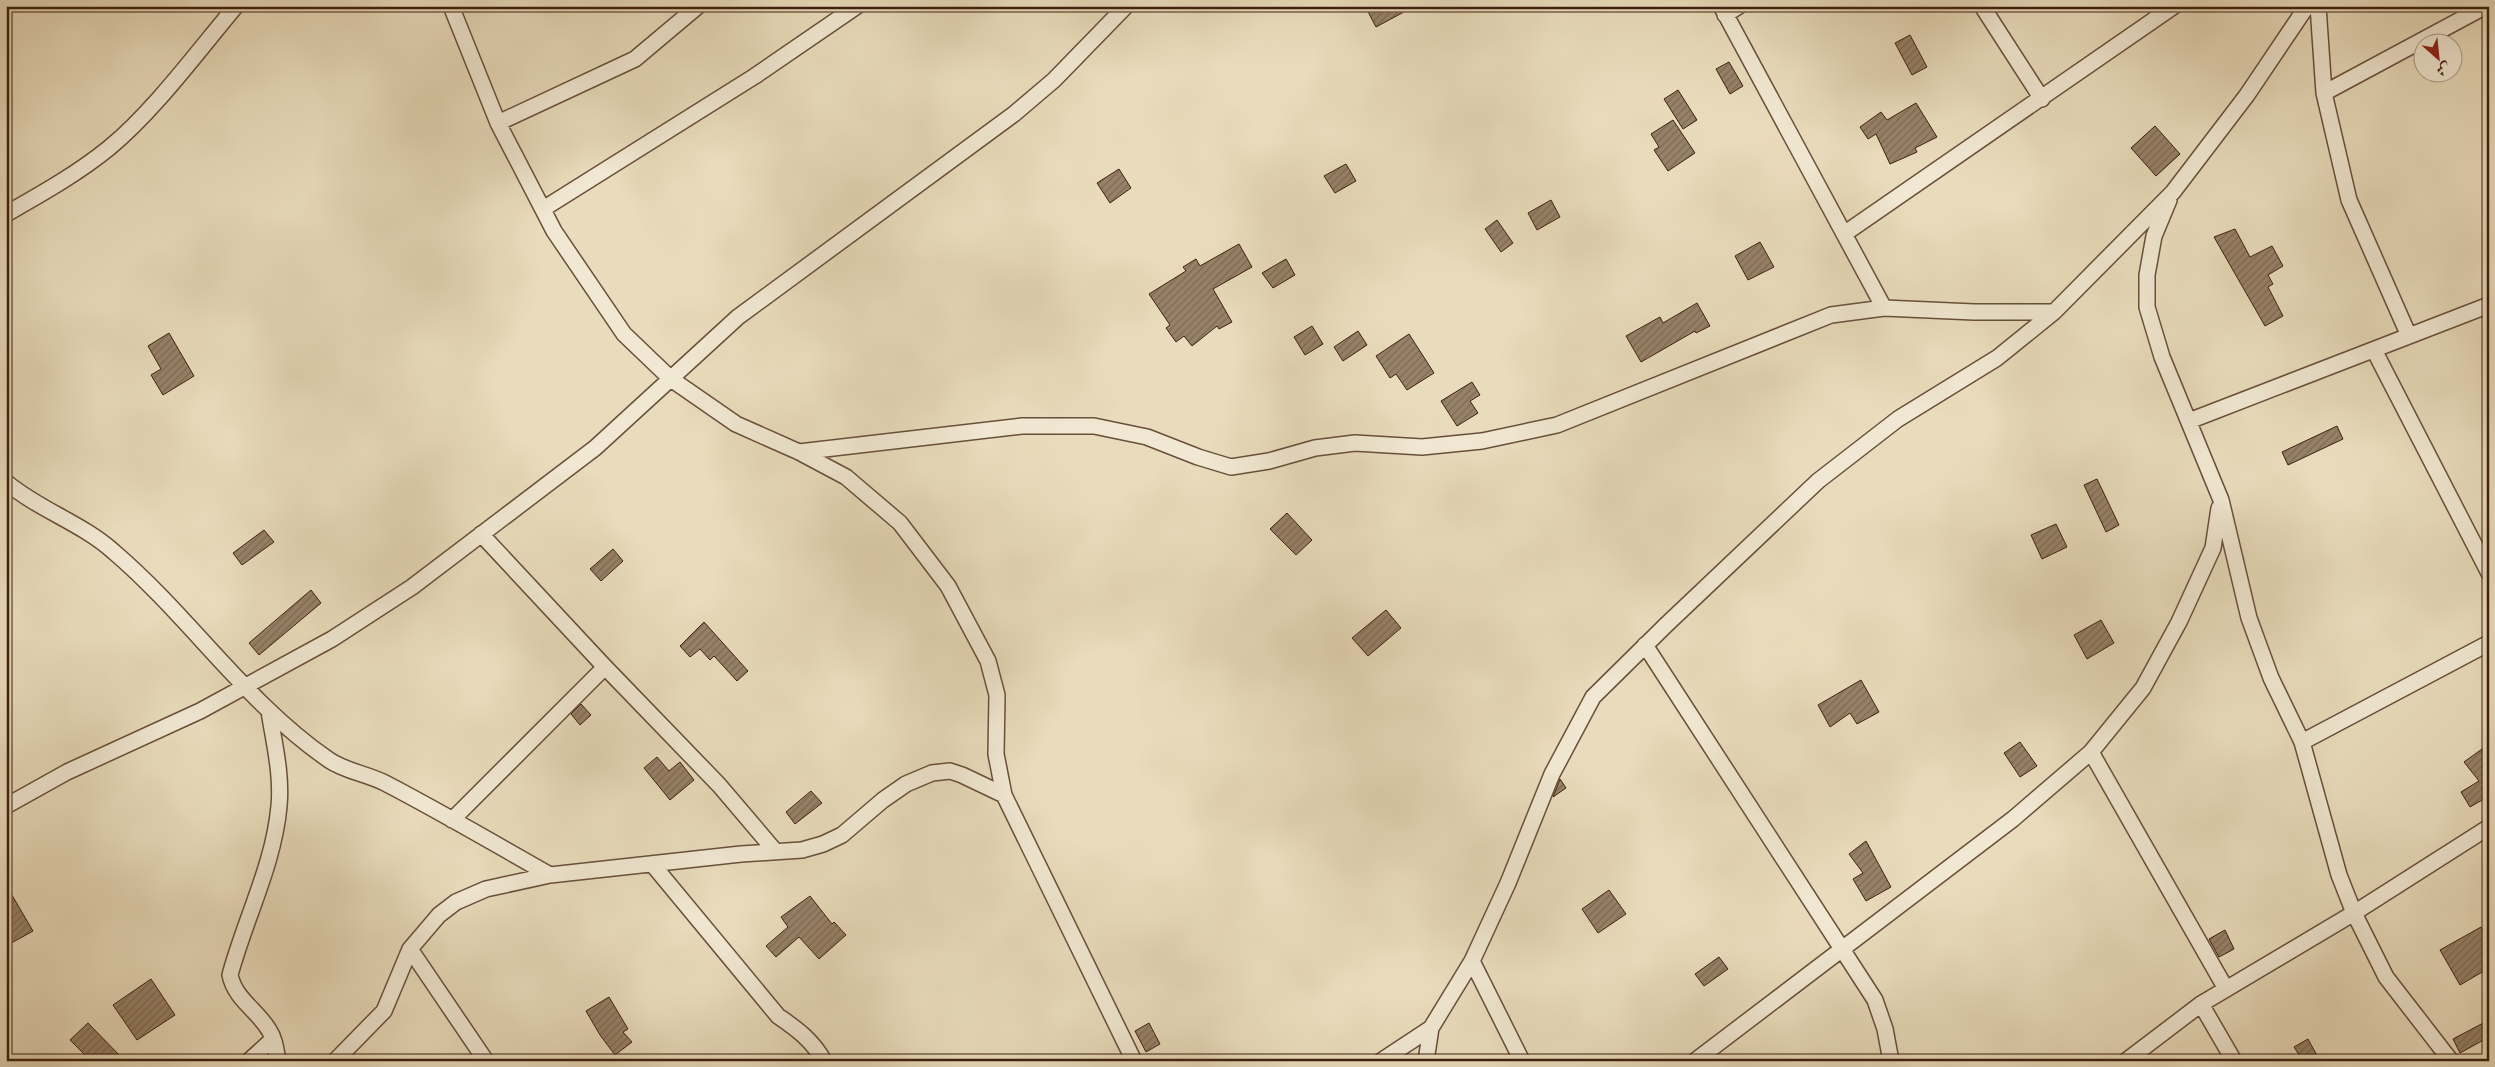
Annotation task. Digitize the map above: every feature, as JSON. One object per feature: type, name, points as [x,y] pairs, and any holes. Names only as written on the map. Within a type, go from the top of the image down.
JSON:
[{"type":"street","points":[[6,214],[61,182],[109,148],[143,115],[236,6]]},
{"type":"street","points":[[451,6],[498,123],[554,231],[624,334],[671,379],[736,424],[798,452],[846,477],[900,523],[948,586],[988,661],[997,695],[996,754],[1004,795],[1134,1061]]},
{"type":"street","points":[[498,123],[635,59],[698,6]]},
{"type":"street","points":[[543,209],[755,76],[857,6]]},
{"type":"street","points":[[6,806],[67,772],[200,711],[245,687],[348,628],[412,586],[595,448],[738,317],[1014,114],[1054,80],[1126,6]]},
{"type":"street","points":[[1739,6],[1723,10],[1884,308]]},
{"type":"street","points":[[1982,6],[2042,99]]},
{"type":"street","points":[[1844,234],[2174,6]]},
{"type":"street","points":[[1426,1061],[1431,1028],[1472,961],[1508,882],[1552,774],[1593,698],[1645,645],[1818,481],[1898,420],[1997,358],[2054,312],[2173,192],[2247,95],[2307,6]]},
{"type":"street","points":[[2318,6],[2324,93],[2349,200],[2409,336]]},
{"type":"street","points":[[2324,93],[2486,6]]},
{"type":"street","points":[[2173,192],[2154,236],[2147,275],[2147,307],[2162,357],[2221,500],[2248,618],[2271,678],[2302,742],[2340,875],[2354,913],[2386,976],[2451,1061]]},
{"type":"street","points":[[2189,421],[2489,305]]},
{"type":"street","points":[[798,452],[1022,426],[1094,426],[1147,436],[1198,458],[1231,467],[1269,461],[1315,448],[1354,443],[1422,447],[1482,441],[1557,425],[1831,315],[1884,308],[1974,312],[2054,312]]},
{"type":"street","points":[[2374,350],[2489,573]]},
{"type":"street","points":[[6,482],[86,531],[114,551],[176,612],[269,712],[332,762],[383,782],[550,875]]},
{"type":"street","points":[[1695,1061],[2013,819],[2091,752],[2143,688],[2179,622],[2213,548],[2221,500]]},
{"type":"street","points":[[481,534],[605,668],[719,785],[776,852]]},
{"type":"street","points":[[2302,742],[2489,643]]},
{"type":"street","points":[[1645,645],[1875,1000],[1885,1029],[1891,1061]]},
{"type":"street","points":[[452,820],[605,668]]},
{"type":"street","points":[[269,712],[280,780],[279,808],[270,855],[230,975],[236,992],[269,1029],[274,1039],[278,1061]]},
{"type":"street","points":[[2091,752],[2226,989]]},
{"type":"street","points":[[335,1061],[384,1011],[410,949],[439,915],[456,902],[486,889],[550,875],[802,850],[823,844],[842,835],[883,800],[906,784],[932,773],[950,771],[1004,795]]},
{"type":"street","points":[[2126,1061],[2201,1004],[2354,913],[2489,827]]},
{"type":"street","points":[[654,865],[778,1016],[803,1033],[816,1047],[824,1061]]},
{"type":"street","points":[[410,949],[486,1061]]},
{"type":"street","points":[[1472,961],[1522,1061]]},
{"type":"street","points":[[2201,1004],[2234,1061]]},
{"type":"street","points":[[1381,1061],[1431,1028]]},
{"type":"street","points":[[249,1061],[274,1039]]},
{"type":"building","points":[[1365,6],[1415,6],[1376,27]]},
{"type":"building","points":[[1910,35],[1927,67],[1912,75],[1895,43]]},
{"type":"building","points":[[1729,62],[1743,86],[1730,94],[1716,69]]},
{"type":"building","points":[[1678,90],[1697,120],[1683,129],[1664,99]]},
{"type":"building","points":[[1916,103],[1937,137],[1915,148],[1917,152],[1890,164],[1876,134],[1868,139],[1860,127],[1881,112],[1887,120]]},
{"type":"building","points":[[1673,120],[1695,153],[1668,171],[1654,150],[1659,147],[1651,134]]},
{"type":"building","points":[[2155,126],[2180,154],[2156,176],[2131,148]]},
{"type":"building","points":[[1346,164],[1356,181],[1335,193],[1324,176]]},
{"type":"building","points":[[1119,169],[1131,188],[1110,203],[1097,183]]},
{"type":"building","points":[[1551,200],[1560,217],[1537,230],[1528,213]]},
{"type":"building","points":[[1497,220],[1513,243],[1501,252],[1485,229]]},
{"type":"building","points":[[2235,229],[2250,257],[2272,246],[2283,266],[2268,275],[2273,284],[2268,287],[2283,316],[2265,326],[2214,237]]},
{"type":"building","points":[[1760,242],[1774,267],[1748,280],[1735,256]]},
{"type":"building","points":[[1239,244],[1252,267],[1213,289],[1232,322],[1219,329],[1217,326],[1192,346],[1184,336],[1176,342],[1166,328],[1170,325],[1149,294],[1186,271],[1183,267],[1196,259],[1200,266]]},
{"type":"building","points":[[1286,259],[1295,275],[1273,288],[1262,273]]},
{"type":"building","points":[[1697,303],[1710,326],[1696,333],[1695,331],[1641,362],[1626,336],[1660,317],[1663,323]]},
{"type":"building","points":[[1312,326],[1323,344],[1305,355],[1294,337]]},
{"type":"building","points":[[1358,331],[1367,345],[1343,361],[1334,347]]},
{"type":"building","points":[[169,333],[194,376],[163,395],[151,375],[161,369],[148,346]]},
{"type":"building","points":[[1409,334],[1434,373],[1407,390],[1396,374],[1390,378],[1376,356]]},
{"type":"building","points":[[1472,382],[1480,395],[1470,401],[1478,413],[1457,426],[1441,401]]},
{"type":"building","points":[[2337,426],[2343,439],[2288,465],[2282,452]]},
{"type":"building","points":[[2097,479],[2119,525],[2106,532],[2084,485]]},
{"type":"building","points":[[1287,513],[1312,540],[1296,555],[1270,529]]},
{"type":"building","points":[[2056,524],[2067,547],[2042,559],[2031,535]]},
{"type":"building","points":[[264,530],[274,542],[242,565],[233,553]]},
{"type":"building","points":[[613,549],[623,561],[601,581],[590,569]]},
{"type":"building","points":[[311,590],[321,603],[259,655],[249,643]]},
{"type":"building","points":[[1386,610],[1401,628],[1368,656],[1352,638]]},
{"type":"building","points":[[2101,620],[2114,643],[2087,659],[2074,635]]},
{"type":"building","points":[[704,622],[748,671],[737,681],[714,656],[710,660],[700,649],[690,657],[680,646]]},
{"type":"building","points":[[1861,680],[1879,712],[1857,724],[1850,713],[1830,727],[1818,705]]},
{"type":"building","points":[[581,704],[591,715],[580,725],[571,714]]},
{"type":"building","points":[[2020,742],[2037,766],[2020,777],[2004,753]]},
{"type":"building","points":[[2489,744],[2489,796],[2470,807],[2461,792],[2479,781],[2464,762]]},
{"type":"building","points":[[657,757],[669,771],[680,762],[694,780],[670,800],[644,768]]},
{"type":"building","points":[[1560,779],[1566,788],[1553,797]]},
{"type":"building","points":[[811,791],[822,803],[795,824],[786,812]]},
{"type":"building","points":[[1866,841],[1891,887],[1866,901],[1853,879],[1863,873],[1849,854]]},
{"type":"building","points":[[6,885],[33,931],[6,946]]},
{"type":"building","points":[[1609,890],[1626,914],[1598,933],[1582,909]]},
{"type":"building","points":[[810,896],[832,924],[834,922],[846,935],[819,959],[799,937],[776,957],[766,946],[788,927],[781,917]]},
{"type":"building","points":[[2481,927],[2489,941],[2489,968],[2460,985],[2440,950]]},
{"type":"building","points":[[2225,930],[2234,949],[2219,957],[2209,939]]},
{"type":"building","points":[[1719,957],[1728,969],[1704,986],[1695,974]]},
{"type":"building","points":[[151,979],[175,1015],[137,1040],[113,1005]]},
{"type":"building","points":[[609,997],[628,1029],[623,1032],[632,1042],[615,1055],[600,1035],[586,1011]]},
{"type":"building","points":[[2489,1020],[2489,1037],[2460,1053],[2453,1039]]},
{"type":"building","points":[[88,1023],[125,1061],[91,1061],[70,1040]]},
{"type":"building","points":[[1149,1023],[1160,1044],[1146,1052],[1135,1031]]},
{"type":"building","points":[[2308,1039],[2320,1061],[2303,1061],[2294,1047]]}]
